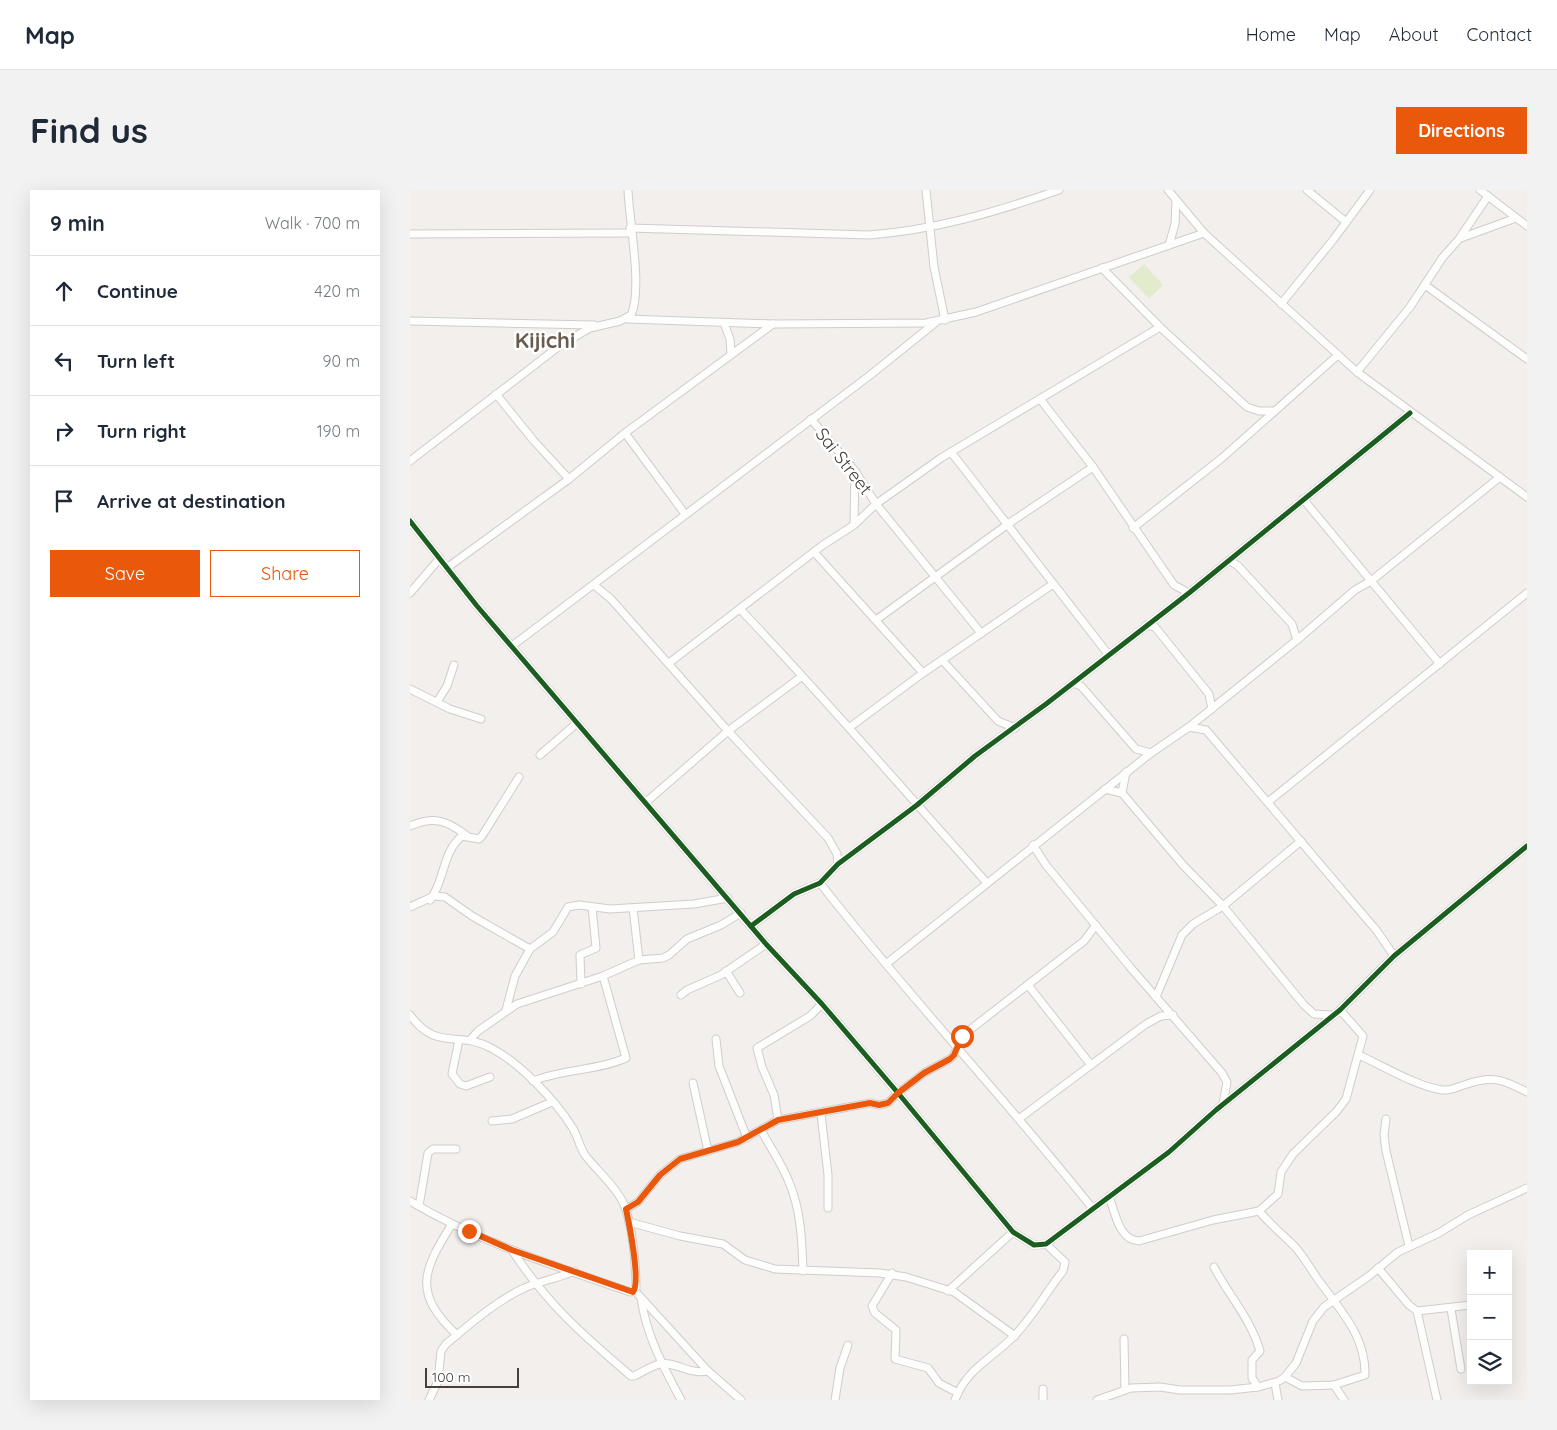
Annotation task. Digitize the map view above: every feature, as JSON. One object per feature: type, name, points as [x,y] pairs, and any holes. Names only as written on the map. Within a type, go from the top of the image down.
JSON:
[{"type":"street","points":[[627,319],[633,312],[635,300],[628,190]]},
{"type":"street","points":[[926,190],[941,321]]},
{"type":"street","points":[[410,234],[631,231],[869,235],[929,228],[962,221],[1046,192],[1058,190]]},
{"type":"street","points":[[1168,190],[1204,233],[1357,372],[1410,413],[1527,497]]},
{"type":"street","points":[[1307,190],[1346,222]]},
{"type":"street","points":[[1281,304],[1370,190]]},
{"type":"street","points":[[1480,190],[1527,226]]},
{"type":"street","points":[[1357,372],[1410,307],[1443,257],[1459,239],[1488,196]]},
{"type":"street","points":[[1170,245],[1175,224],[1176,200]]},
{"type":"street","points":[[1459,239],[1516,218]]},
{"type":"street","points":[[410,461],[562,344],[584,330],[597,326],[627,319],[773,324],[912,324],[941,321],[976,312],[1204,233]]},
{"type":"street","points":[[1102,268],[1160,326],[1251,409],[1256,427]]},
{"type":"street","points":[[1425,285],[1527,359]]},
{"type":"street","points":[[410,321],[597,326]]},
{"type":"street","points":[[512,646],[941,321]]},
{"type":"street","points":[[724,323],[730,339],[731,354]]},
{"type":"street","points":[[448,567],[773,324]]},
{"type":"street","points":[[669,663],[814,552],[854,525],[876,504],[951,452],[1160,326]]},
{"type":"street","points":[[1133,528],[1222,458],[1338,355]]},
{"type":"street","points":[[496,394],[568,479]]},
{"type":"street","points":[[1040,399],[1093,467],[1133,528],[1174,585],[1189,593]]},
{"type":"street","points":[[1251,409],[1274,411]]},
{"type":"street","points":[[751,926],[794,894],[820,883],[838,864],[917,805],[975,756],[1015,728],[1189,593],[1410,413]]},
{"type":"street","name":"Sai Street","points":[[811,419],[855,471],[876,504],[981,633]]},
{"type":"street","points":[[625,433],[685,514]]},
{"type":"street","points":[[951,452],[1108,654]]},
{"type":"street","points":[[876,620],[1008,524],[1093,467]]},
{"type":"street","points":[[854,525],[855,471]]},
{"type":"street","points":[[886,964],[1136,764],[1209,711],[1356,590],[1371,581],[1500,477]]},
{"type":"street","points":[[1303,499],[1440,664]]},
{"type":"street","points":[[410,521],[577,723],[766,944],[822,1004],[1013,1232],[1034,1245],[1046,1244],[1169,1152],[1223,1104],[1340,1010],[1394,956],[1527,846]]},
{"type":"street","points":[[814,552],[923,673]]},
{"type":"street","points":[[410,593],[440,558]]},
{"type":"street","points":[[1230,560],[1238,566],[1292,624],[1297,640]]},
{"type":"street","points":[[850,726],[923,673],[1053,584]]},
{"type":"street","points":[[594,585],[612,599],[635,628],[669,663],[728,732],[828,838],[837,854],[838,864]]},
{"type":"street","points":[[1174,585],[1174,604]]},
{"type":"street","points":[[1268,802],[1527,593]]},
{"type":"street","points":[[740,609],[850,726],[987,883]]},
{"type":"street","points":[[1146,625],[1155,627],[1209,694],[1206,730]]},
{"type":"street","points":[[942,660],[998,721],[1015,728]]},
{"type":"street","points":[[437,702],[447,686],[454,665]]},
{"type":"street","points":[[645,803],[728,732],[801,676]]},
{"type":"street","points":[[1073,683],[1081,686],[1136,749],[1151,753]]},
{"type":"street","points":[[410,689],[450,709],[481,719]]},
{"type":"street","points":[[540,754],[577,723]]},
{"type":"street","points":[[1189,726],[1206,730],[1378,931],[1394,956]]},
{"type":"street","points":[[1136,749],[1136,764]]},
{"type":"street","points":[[1122,793],[1126,772]]},
{"type":"street","points":[[410,826],[428,819],[434,820],[451,824],[466,835],[479,839],[518,778]]},
{"type":"street","points":[[1105,789],[1122,793],[1183,865],[1222,906],[1304,1005],[1314,1014],[1332,1016]]},
{"type":"street","points":[[430,900],[437,890],[449,853],[459,838],[466,835]]},
{"type":"street","points":[[1156,997],[1178,940],[1193,924],[1222,906],[1301,841]]},
{"type":"street","points":[[1033,845],[1046,865],[1227,1080],[1242,1089]]},
{"type":"street","points":[[820,883],[886,964],[1020,1118],[1093,1209]]},
{"type":"street","points":[[410,906],[430,900],[434,896],[445,898],[472,916],[530,949]]},
{"type":"street","points":[[505,1011],[515,976],[530,949],[553,932],[568,907],[579,905],[633,908],[694,904],[728,898]]},
{"type":"street","points":[[581,984],[580,955],[596,948],[592,906]]},
{"type":"street","points":[[633,908],[638,960]]},
{"type":"street","points":[[470,1040],[474,1034],[505,1011],[528,1000],[603,976],[638,960],[663,958],[687,939],[721,925],[741,913]]},
{"type":"street","points":[[626,1209],[638,1202],[660,1175],[674,1162],[747,1138],[778,1120],[821,1114],[870,1103],[882,1105],[888,1103],[898,1093],[952,1057],[962,1036],[1084,941],[1096,925]]},
{"type":"street","points":[[681,995],[687,990],[713,980],[766,944]]},
{"type":"street","points":[[726,971],[740,994]]},
{"type":"street","points":[[533,1081],[556,1072],[604,1065],[626,1058],[603,976]]},
{"type":"street","points":[[1028,985],[1091,1065]]},
{"type":"street","points":[[778,1120],[774,1095],[762,1067],[757,1048],[804,1020],[822,1004]]},
{"type":"street","points":[[1108,1196],[1123,1233],[1134,1241],[1145,1241],[1213,1220],[1259,1211],[1278,1194],[1281,1172],[1293,1154],[1341,1107],[1346,1099],[1363,1036],[1340,1010]]},
{"type":"street","points":[[410,1015],[425,1032],[444,1039],[470,1040],[493,1049],[533,1081],[552,1102],[575,1131],[584,1154],[626,1209],[629,1222],[635,1291],[708,1371],[740,1400]]},
{"type":"street","points":[[1020,1118],[1150,1022],[1161,1016],[1173,1015]]},
{"type":"street","points":[[716,1039],[719,1066],[747,1138]]},
{"type":"street","points":[[459,1040],[452,1074],[460,1084],[466,1086],[490,1078]]},
{"type":"street","points":[[1359,1055],[1430,1087],[1449,1090],[1481,1079],[1490,1078],[1510,1083],[1527,1092]]},
{"type":"street","points":[[1223,1104],[1227,1080]]},
{"type":"street","points":[[693,1082],[708,1151]]},
{"type":"street","points":[[492,1121],[512,1119],[552,1102]]},
{"type":"street","points":[[821,1114],[828,1175],[828,1208]]},
{"type":"street","points":[[1386,1119],[1384,1135],[1386,1151],[1409,1246]]},
{"type":"street","points":[[760,1130],[789,1180],[797,1204],[802,1234],[803,1271]]},
{"type":"street","points":[[419,1206],[430,1150],[456,1149]]},
{"type":"street","points":[[1097,1400],[1124,1389],[1160,1387],[1180,1390],[1230,1390],[1275,1383],[1285,1378],[1302,1354],[1317,1314],[1409,1246],[1439,1233],[1468,1215],[1527,1188]]},
{"type":"street","points":[[410,1201],[452,1224],[512,1250],[630,1292],[635,1291]]},
{"type":"street","points":[[1259,1211],[1274,1229],[1299,1252],[1354,1328],[1361,1344],[1365,1366],[1365,1375],[1334,1385],[1302,1386],[1285,1378]]},
{"type":"street","points":[[629,1222],[680,1236],[723,1244],[737,1256],[751,1263],[775,1268],[803,1271],[892,1273],[948,1291],[965,1299],[1014,1336]]},
{"type":"street","points":[[452,1224],[429,1264],[426,1280],[429,1296],[435,1308],[457,1335]]},
{"type":"street","points":[[948,1291],[1013,1232]]},
{"type":"street","points":[[892,1273],[872,1306],[875,1313],[896,1330],[895,1359],[928,1368],[939,1383],[956,1396],[965,1380],[980,1364],[1014,1336],[1065,1266],[1062,1256],[1046,1244]]},
{"type":"street","points":[[512,1250],[535,1284],[578,1332],[631,1376],[662,1364],[670,1364],[694,1372],[708,1371]]},
{"type":"street","points":[[1214,1267],[1240,1307],[1258,1344],[1260,1351],[1252,1360],[1252,1378],[1258,1387]]},
{"type":"street","points":[[1378,1268],[1409,1305],[1417,1311],[1451,1309],[1467,1306]]},
{"type":"street","points":[[429,1400],[438,1381],[441,1351],[457,1335],[502,1300],[535,1284],[555,1279],[574,1271]]},
{"type":"street","points":[[642,1298],[644,1317],[662,1364],[681,1400]]},
{"type":"street","points":[[1451,1309],[1461,1369]]},
{"type":"street","points":[[1417,1311],[1437,1400]]},
{"type":"street","points":[[1124,1339],[1124,1389]]},
{"type":"street","points":[[836,1400],[840,1368],[848,1345]]},
{"type":"street","points":[[1275,1383],[1278,1400]]},
{"type":"street","points":[[1334,1385],[1344,1400]]},
{"type":"street","points":[[725,1388],[728,1400]]},
{"type":"street","points":[[1043,1389],[1043,1400]]},
{"type":"green space","points":[[1144,264],[1163,285],[1149,299],[1129,277]]},
{"type":"cycle path","points":[[751,926],[794,894],[820,883],[838,864],[917,805],[975,756],[1046,704],[1189,593],[1410,413]]},
{"type":"cycle path","points":[[410,521],[477,606],[766,944],[822,1004],[1013,1232],[1034,1245],[1046,1244],[1169,1152],[1216,1110],[1340,1010],[1394,956],[1527,846]]},
{"type":"district","name":"Kijichi","points":[[545,340]]},
{"type":"route","points":[[469,1231],[512,1250],[633,1292],[636,1289],[636,1284],[626,1209],[638,1202],[660,1175],[674,1162],[738,1142],[778,1120],[842,1110],[861,1104],[872,1103],[882,1105],[888,1103],[924,1073],[952,1057],[962,1036]]}]
